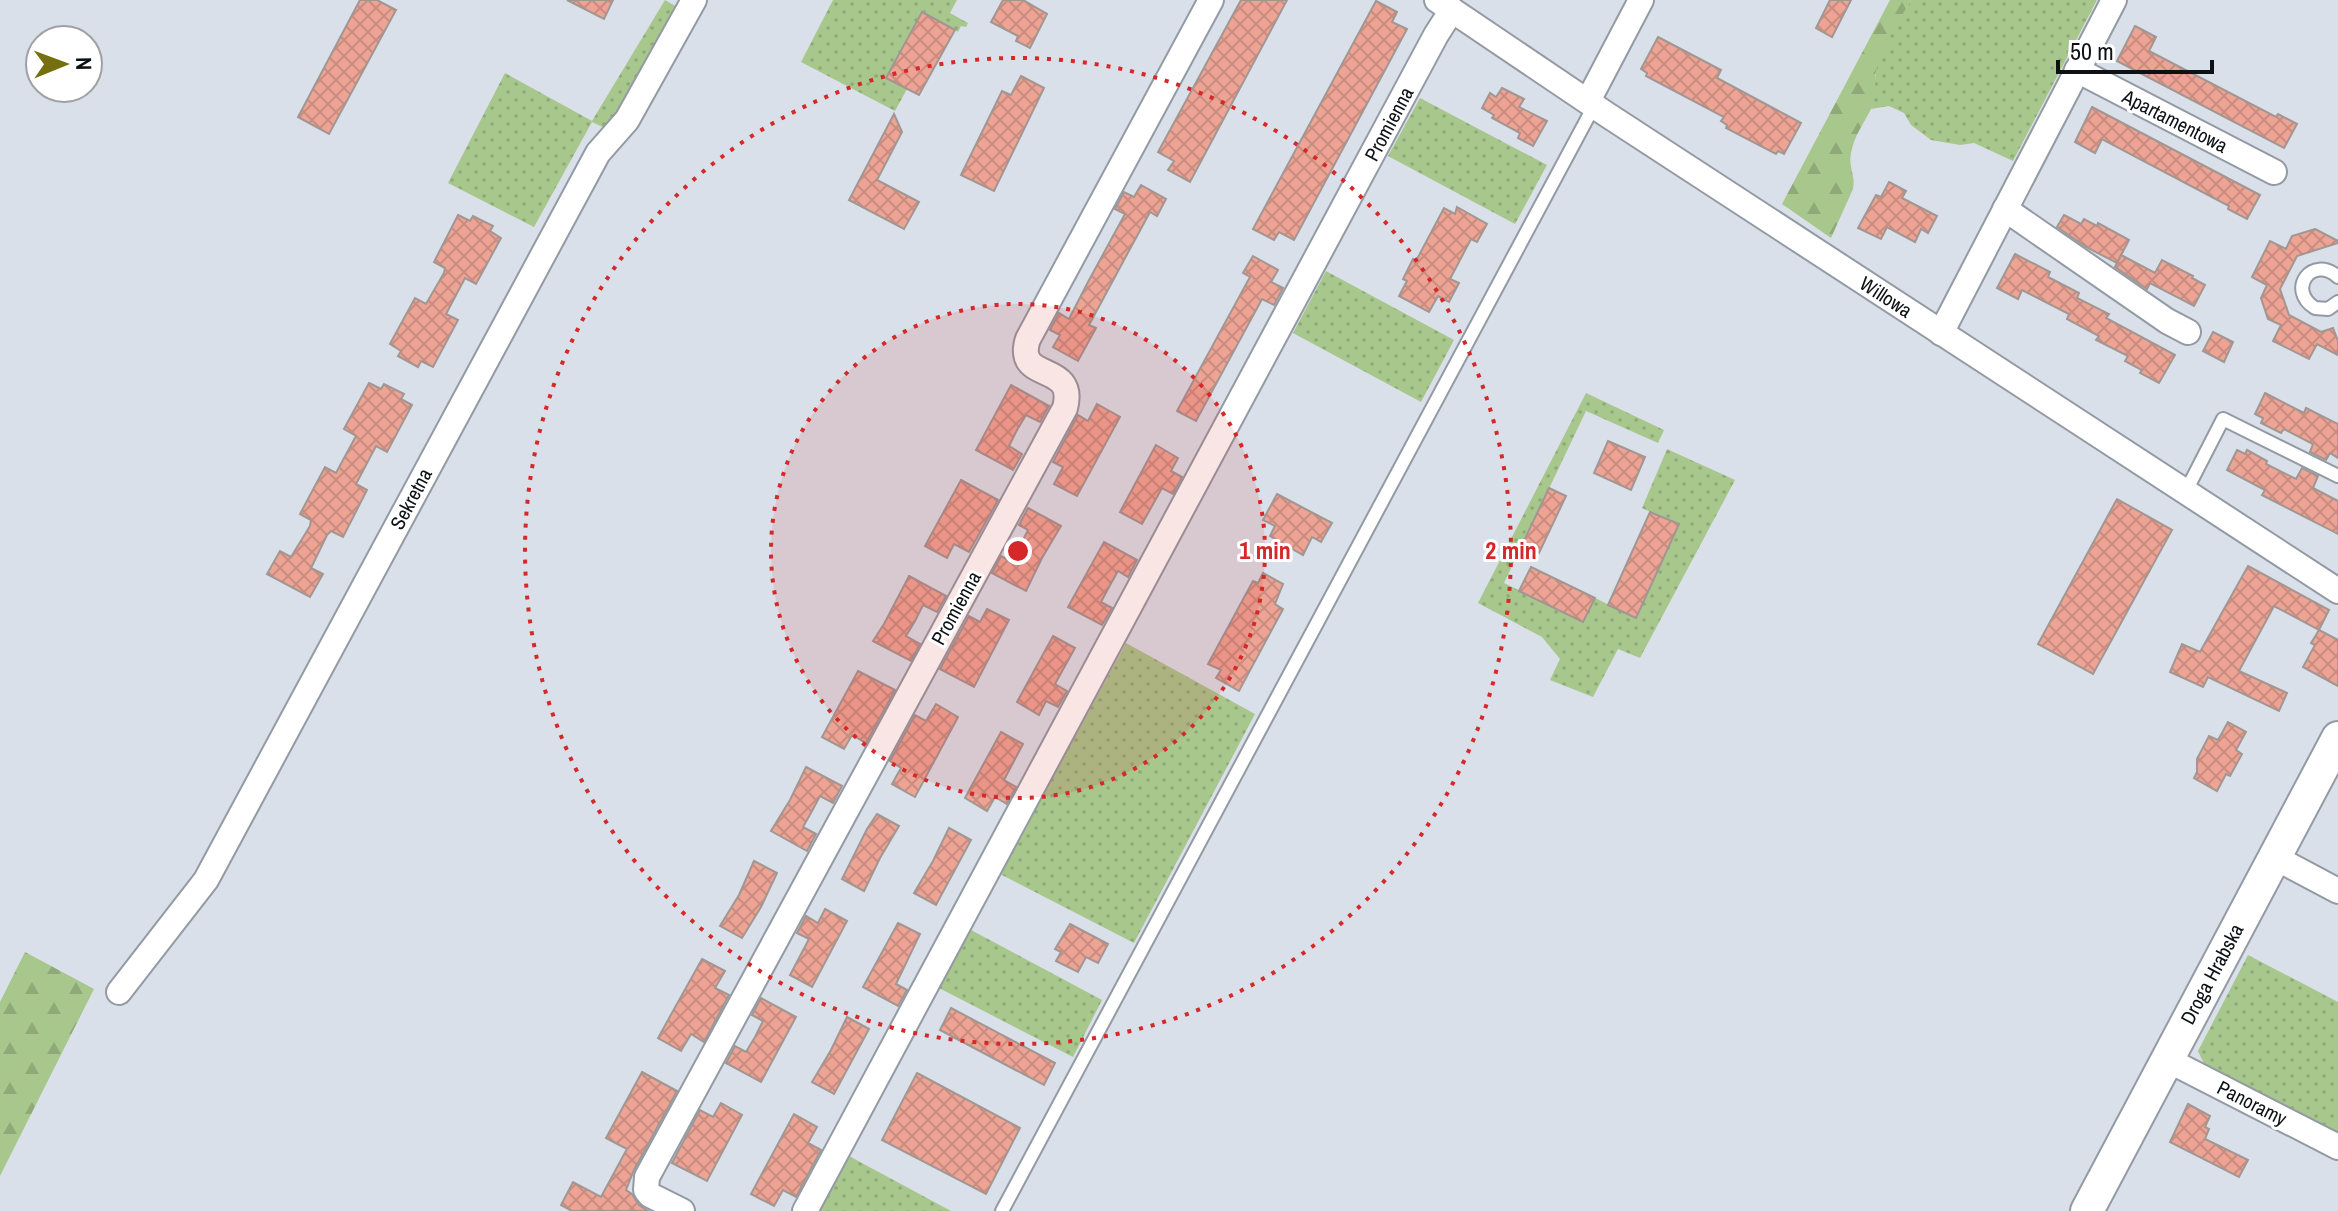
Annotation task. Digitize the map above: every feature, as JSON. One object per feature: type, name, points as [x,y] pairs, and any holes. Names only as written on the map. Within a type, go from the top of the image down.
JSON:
[{"type":"street","name":"Sekretna","points":[[119,992],[206,880],[598,153],[627,120],[694,0]]},
{"type":"street","name":"Promienna","points":[[682,1211],[650,1195],[646,1190],[647,1177],[1065,408],[1067,392],[1063,383],[1027,359],[1028,339],[1211,0]]},
{"type":"street","points":[[1591,104],[1641,0]]},
{"type":"street","points":[[1941,333],[2114,0]]},
{"type":"street","name":"Promienna","points":[[805,1211],[1436,35],[1444,5]]},
{"type":"street","name":"Willowa","points":[[1444,5],[2338,591]]},
{"type":"street","name":"Apartamentowa","points":[[2077,70],[2274,172]]},
{"type":"street","points":[[2005,209],[2167,321],[2188,332]]},
{"type":"street","name":"Droga Hrabska","points":[[2087,1211],[2338,738]]},
{"type":"street","points":[[2274,857],[2338,891]]},
{"type":"street","name":"Panoramy","points":[[2166,1059],[2338,1147]]},
{"type":"lane","points":[[1002,1211],[1591,104]]},
{"type":"lane","points":[[2338,277],[2325,269],[2314,271],[2305,278],[2302,289],[2304,299],[2315,308],[2328,309],[2338,302]]},
{"type":"lane","points":[[2185,493],[2223,419],[2338,476]]},
{"type":"green space","points":[[665,0],[677,7],[609,130],[592,122],[534,227],[448,183],[505,73],[592,121]]},
{"type":"green space","points":[[833,0],[957,0],[950,13],[968,23],[966,27],[961,26],[958,32],[923,12],[887,78],[907,89],[895,111],[801,62]]},
{"type":"green space","points":[[1890,0],[1911,0],[1877,66],[1873,103],[1851,153],[1853,189],[1831,238],[1782,204]]},
{"type":"green space","points":[[1911,0],[2097,0],[2013,161],[1974,143],[1960,145],[1931,140],[1911,125],[1904,113],[1889,106],[1871,109],[1881,53]]},
{"type":"green space","points":[[1420,98],[1547,165],[1515,224],[1388,156]]},
{"type":"green space","points":[[1326,271],[1454,340],[1421,402],[1293,333]]},
{"type":"green space","points":[[1586,393],[1664,430],[1658,443],[1586,411],[1504,583],[1583,622],[1595,598],[1636,618],[1678,525],[1642,508],[1667,449],[1735,480],[1640,658],[1618,649],[1593,697],[1550,680],[1560,659],[1542,637],[1478,603]]},
{"type":"green space","points":[[1126,643],[1255,714],[1134,943],[1000,874]]},
{"type":"green space","points":[[971,930],[1102,1000],[1073,1057],[939,988]]},
{"type":"green space","points":[[25,952],[94,989],[0,1176],[0,1002]]},
{"type":"green space","points":[[2248,955],[2338,1002],[2338,1135],[2205,1066],[2198,1051]]},
{"type":"green space","points":[[849,1156],[951,1211],[820,1211]]},
{"type":"building","points":[[360,0],[377,0],[396,10],[329,134],[298,117]]},
{"type":"building","points":[[567,0],[613,0],[604,19]]},
{"type":"building","points":[[1003,0],[1023,0],[1047,14],[1030,48],[1016,41],[1018,36],[991,22]]},
{"type":"building","points":[[1241,0],[1287,0],[1190,182],[1168,170],[1174,161],[1158,152]]},
{"type":"building","points":[[1830,0],[1851,0],[1832,37],[1816,28]]},
{"type":"building","points":[[1376,1],[1397,12],[1392,22],[1407,29],[1294,240],[1279,232],[1274,240],[1253,229]]},
{"type":"building","points":[[922,12],[955,30],[919,95],[886,78]]},
{"type":"building","points":[[2135,26],[2156,37],[2149,51],[2276,117],[2278,114],[2297,124],[2284,148],[2117,61]]},
{"type":"building","points":[[1658,37],[1721,70],[1717,78],[1801,123],[1784,154],[1778,151],[1776,154],[1726,128],[1727,125],[1721,121],[1724,117],[1646,76],[1647,73],[1641,69]]},
{"type":"building","points":[[1021,76],[1044,88],[994,191],[961,175],[1002,91],[1011,95]]},
{"type":"building","points":[[1502,88],[1524,99],[1519,107],[1547,121],[1533,146],[1518,138],[1520,133],[1492,118],[1494,115],[1482,108],[1490,93],[1496,97]]},
{"type":"building","points":[[2092,107],[2260,195],[2247,219],[2228,209],[2229,206],[2102,139],[2095,153],[2075,142]]},
{"type":"building","points":[[894,114],[902,132],[877,180],[919,202],[904,229],[849,200]]},
{"type":"building","points":[[1889,182],[1906,191],[1902,198],[1937,216],[1928,233],[1921,229],[1915,242],[1887,227],[1881,239],[1858,228],[1876,195],[1881,197]]},
{"type":"building","points":[[1141,185],[1166,199],[1157,216],[1150,212],[1089,325],[1096,328],[1078,361],[1053,347],[1060,335],[1050,330],[1059,313],[1069,319],[1125,214],[1115,209],[1124,192],[1134,197]]},
{"type":"building","points":[[1457,207],[1487,224],[1477,242],[1471,239],[1450,279],[1459,283],[1449,302],[1438,296],[1429,312],[1399,296],[1407,281],[1403,279],[1444,208],[1455,214]]},
{"type":"building","points":[[458,215],[470,221],[473,216],[493,226],[490,231],[501,238],[476,284],[465,278],[446,314],[458,320],[433,367],[421,361],[418,367],[398,356],[401,351],[390,344],[415,298],[426,304],[444,273],[445,268],[434,262]]},
{"type":"building","points":[[2064,215],[2081,224],[2084,219],[2097,226],[2098,223],[2129,240],[2117,263],[2057,227]]},
{"type":"building","points":[[2315,229],[2338,243],[2297,256],[2280,289],[2289,315],[2321,332],[2333,328],[2338,341],[2338,355],[2317,344],[2309,359],[2273,341],[2281,325],[2268,319],[2261,298],[2267,285],[2252,277],[2270,241],[2286,249],[2292,236]]},
{"type":"building","points":[[2015,254],[2050,272],[2048,277],[2079,293],[2077,298],[2109,314],[2106,318],[2175,355],[2159,383],[2125,361],[2128,356],[2096,340],[2099,336],[2067,319],[2069,314],[2022,290],[2018,299],[1997,288]]},
{"type":"building","points":[[2121,255],[2155,273],[2162,260],[2205,285],[2194,306],[2150,283],[2147,289],[2115,267]]},
{"type":"building","points":[[1253,256],[1278,270],[1271,282],[1283,288],[1274,305],[1262,299],[1196,421],[1177,411],[1250,277],[1243,273]]},
{"type":"building","points":[[2213,332],[2233,342],[2224,362],[2203,351]]},
{"type":"building","points":[[369,383],[381,389],[384,384],[404,394],[401,399],[412,405],[387,452],[376,446],[356,484],[367,490],[343,537],[331,531],[327,535],[311,568],[323,574],[310,597],[267,574],[280,551],[291,557],[310,526],[311,520],[300,514],[325,467],[336,473],[356,436],[344,429]]},
{"type":"building","points":[[1011,385],[1049,406],[1040,422],[1026,415],[1017,430],[1009,446],[1022,454],[1013,470],[976,450]]},
{"type":"building","points":[[2265,393],[2304,413],[2306,408],[2338,424],[2338,458],[2330,453],[2326,460],[2310,452],[2313,444],[2284,429],[2281,433],[2261,423],[2263,418],[2255,414]]},
{"type":"building","points":[[1097,404],[1120,417],[1077,496],[1054,484],[1063,467],[1053,462],[1078,415],[1088,421]]},
{"type":"building","points":[[1608,441],[1645,457],[1631,490],[1594,473]]},
{"type":"building","points":[[1156,445],[1178,458],[1171,471],[1182,477],[1173,494],[1162,488],[1142,524],[1120,512]]},
{"type":"building","points":[[2237,450],[2245,454],[2247,450],[2296,479],[2302,468],[2318,476],[2313,488],[2338,501],[2338,534],[2262,495],[2265,490],[2227,470]]},
{"type":"building","points":[[961,480],[998,500],[969,552],[954,544],[947,558],[925,546]]},
{"type":"building","points":[[1549,488],[1566,496],[1539,553],[1522,545]]},
{"type":"building","points":[[1277,494],[1332,523],[1321,542],[1312,537],[1303,555],[1270,536],[1275,526],[1263,520]]},
{"type":"building","points":[[2117,499],[2172,530],[2093,674],[2038,644]]},
{"type":"building","points":[[1028,508],[1061,526],[1026,591],[992,573],[1001,556],[1011,562],[1020,546],[1028,530],[1019,525]]},
{"type":"building","points":[[1650,512],[1679,524],[1636,618],[1608,605]]},
{"type":"building","points":[[1104,542],[1137,560],[1128,577],[1118,571],[1109,587],[1101,602],[1112,608],[1102,625],[1068,607]]},
{"type":"building","points":[[2248,566],[2329,610],[2319,630],[2274,606],[2239,671],[2287,693],[2279,711],[2208,677],[2203,687],[2170,672],[2182,644],[2200,652]]},
{"type":"building","points":[[1531,567],[1595,598],[1583,622],[1519,591]]},
{"type":"building","points":[[1263,573],[1283,584],[1275,604],[1283,609],[1239,691],[1216,678],[1221,670],[1208,664],[1253,581],[1258,583]]},
{"type":"building","points":[[909,576],[946,596],[937,612],[923,605],[906,636],[920,644],[911,661],[873,641]]},
{"type":"building","points":[[987,609],[1009,620],[974,687],[940,669],[969,616],[980,622]]},
{"type":"building","points":[[2319,630],[2338,640],[2338,686],[2303,667]]},
{"type":"building","points":[[1053,636],[1075,648],[1055,684],[1067,691],[1058,707],[1046,701],[1039,715],[1017,702]]},
{"type":"building","points":[[858,671],[895,690],[866,743],[852,735],[844,749],[822,737]]},
{"type":"building","points":[[936,704],[958,717],[915,797],[892,784],[901,768],[890,761],[915,715],[926,721]]},
{"type":"building","points":[[2228,722],[2246,732],[2236,750],[2242,754],[2217,791],[2194,778],[2197,759],[2209,736],[2218,740]]},
{"type":"building","points":[[1001,732],[1023,744],[1004,780],[1016,787],[1007,804],[995,797],[987,811],[965,798]]},
{"type":"building","points":[[806,767],[842,786],[833,803],[820,796],[803,827],[816,834],[807,851],[771,831]]},
{"type":"building","points":[[877,814],[899,826],[864,891],[842,879]]},
{"type":"building","points":[[949,828],[971,840],[936,905],[914,893]]},
{"type":"building","points":[[754,861],[777,873],[742,938],[720,926],[739,895]]},
{"type":"building","points":[[825,909],[847,921],[812,987],[790,975],[809,939],[797,933],[806,916],[818,923]]},
{"type":"building","points":[[898,923],[920,934],[896,984],[907,990],[898,1006],[863,987]]},
{"type":"building","points":[[1070,924],[1108,944],[1098,963],[1086,957],[1078,972],[1056,961],[1061,952],[1055,949]]},
{"type":"building","points":[[702,959],[725,971],[715,988],[729,995],[704,1042],[691,1034],[681,1051],[658,1038]]},
{"type":"building","points":[[761,998],[796,1017],[761,1082],[726,1063],[735,1046],[746,1052],[755,1037],[763,1021],[752,1015]]},
{"type":"building","points":[[951,1008],[1055,1063],[1044,1085],[940,1030]]},
{"type":"building","points":[[847,1017],[869,1029],[834,1094],[812,1082]]},
{"type":"building","points":[[642,1072],[677,1091],[626,1190],[648,1211],[572,1211],[561,1205],[573,1182],[601,1197],[627,1149],[606,1138]]},
{"type":"building","points":[[917,1073],[1020,1128],[986,1194],[882,1140]]},
{"type":"building","points":[[721,1103],[742,1115],[707,1181],[672,1163],[700,1110],[713,1117]]},
{"type":"building","points":[[2188,1104],[2210,1116],[2205,1127],[2209,1129],[2205,1139],[2248,1160],[2239,1177],[2170,1142]]},
{"type":"building","points":[[794,1114],[817,1127],[808,1143],[821,1150],[796,1197],[783,1190],[774,1206],[751,1194]]}]
